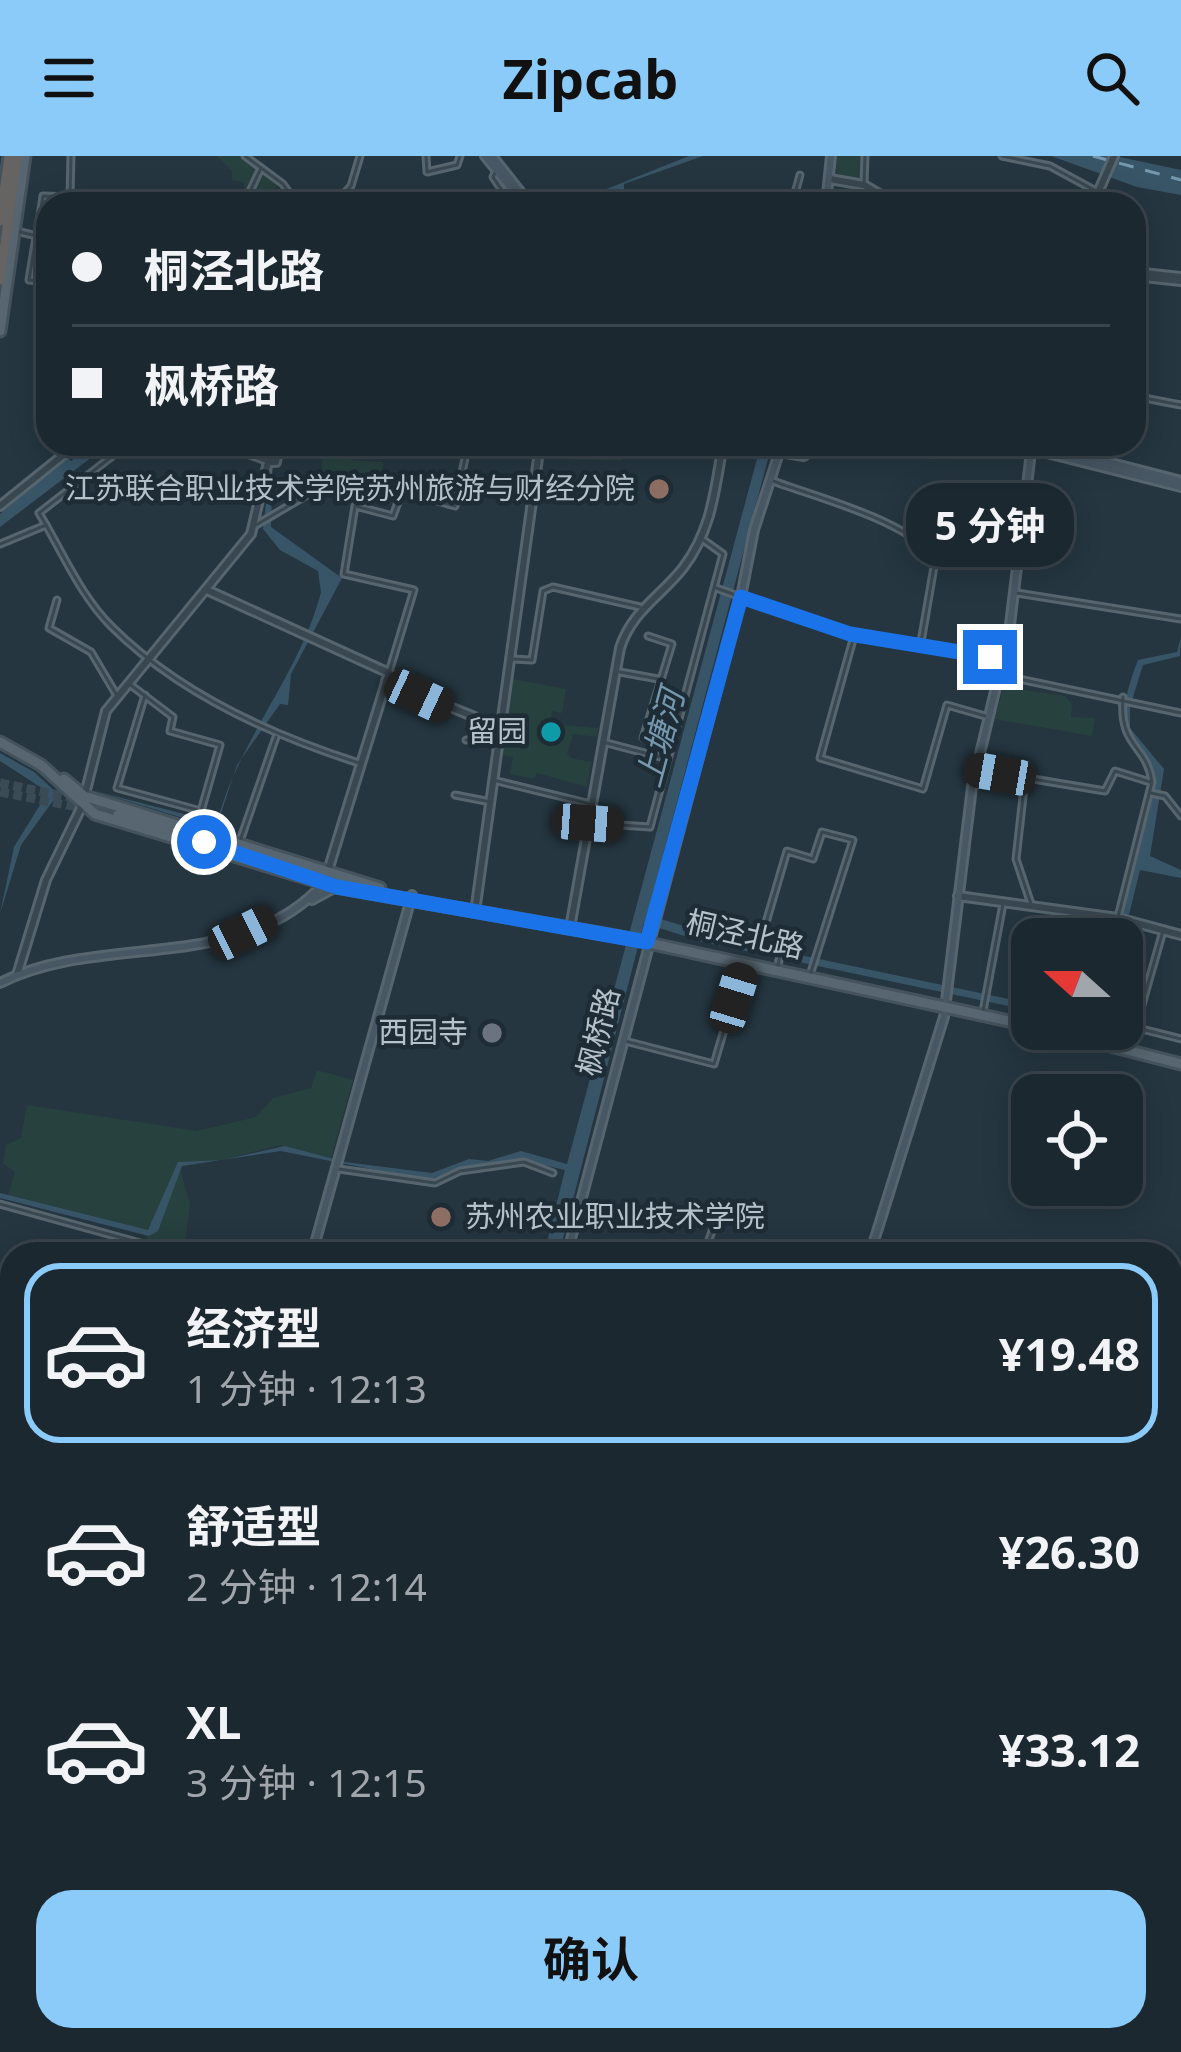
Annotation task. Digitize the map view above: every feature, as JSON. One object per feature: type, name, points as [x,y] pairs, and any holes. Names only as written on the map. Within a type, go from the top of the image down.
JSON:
[{"type":"highway","points":[[0,220],[16,158]]},
{"type":"highway","points":[[0,280],[16,158]]},
{"type":"main road","points":[[489,156],[513,183]]},
{"type":"main road","points":[[489,156],[519,192]]},
{"type":"main road","points":[[828,192],[831,156]]},
{"type":"main road","points":[[0,331],[14,231],[16,158]]},
{"type":"main road","name":"枫桥路","points":[[570,1242],[645,937],[655,916],[741,597],[754,530],[779,456]]},
{"type":"main road","points":[[872,1242],[945,1004],[975,770],[1015,593],[1033,456]]},
{"type":"main road","points":[[1075,456],[1181,484]]},
{"type":"main road","name":"桐泾北路","points":[[0,740],[38,757],[83,801],[237,850]]},
{"type":"main road","name":"桐泾北路","points":[[119,812],[325,879],[475,910],[645,937],[1011,1018]]},
{"type":"main road","points":[[298,906],[325,879]]},
{"type":"main road","name":"桐泾北路","points":[[325,879],[337,887],[412,897]]},
{"type":"main road","points":[[0,983],[66,960],[219,940],[337,887]]},
{"type":"main road","points":[[315,1242],[412,897]]},
{"type":"main road","name":"桐泾北路","points":[[645,937],[743,964],[812,969],[945,1004],[984,1006],[1011,1016]]},
{"type":"main road","points":[[1143,1046],[1181,1062]]},
{"type":"main road","points":[[1131,1050],[1181,1062]]},
{"type":"street","points":[[70,192],[71,156]]},
{"type":"street","points":[[245,156],[287,192]]},
{"type":"street","points":[[345,192],[360,156]]},
{"type":"street","points":[[426,156],[427,172],[457,165],[460,156]]},
{"type":"street","points":[[865,156],[865,185]]},
{"type":"street","points":[[1003,156],[1050,166],[1099,189]]},
{"type":"street","points":[[1098,192],[1114,156]]},
{"type":"street","points":[[250,192],[261,168]]},
{"type":"street","points":[[498,170],[493,177],[503,192]]},
{"type":"street","points":[[795,192],[800,175]]},
{"type":"street","points":[[830,179],[865,185],[876,192]]},
{"type":"street","points":[[14,231],[36,236]]},
{"type":"street","points":[[36,242],[29,280],[36,281]]},
{"type":"street","points":[[1146,275],[1181,279]]},
{"type":"street","points":[[1146,398],[1181,405]]},
{"type":"street","points":[[0,506],[61,456]]},
{"type":"street","points":[[113,456],[39,513],[82,590],[111,626],[148,656],[260,728],[360,764]]},
{"type":"street","points":[[256,456],[269,461]]},
{"type":"street","points":[[17,975],[46,880],[83,801],[106,711],[258,523],[269,456]]},
{"type":"street","points":[[269,461],[272,456]]},
{"type":"street","points":[[325,879],[414,590],[344,574],[355,506],[393,517],[402,491],[455,506],[465,456]]},
{"type":"street","points":[[475,910],[497,781],[538,456]]},
{"type":"street","points":[[570,926],[614,671],[625,633],[702,538],[720,456]]},
{"type":"street","points":[[771,481],[890,525],[933,554],[920,646]]},
{"type":"street","points":[[258,523],[319,488]]},
{"type":"street","points":[[0,544],[46,525]]},
{"type":"street","points":[[588,823],[650,827],[723,554],[702,538]]},
{"type":"street","points":[[513,659],[532,660],[543,591],[553,587],[641,608]]},
{"type":"street","points":[[715,588],[855,634],[1003,658]]},
{"type":"street","points":[[207,590],[502,728]]},
{"type":"street","points":[[1015,593],[1181,619]]},
{"type":"street","points":[[58,600],[50,628],[91,652],[116,694]]},
{"type":"street","points":[[855,634],[820,758],[923,789],[947,705],[987,717]]},
{"type":"street","points":[[643,738],[672,644],[648,636]]},
{"type":"street","points":[[614,671],[660,680]]},
{"type":"street","points":[[998,674],[1181,713]]},
{"type":"street","points":[[127,682],[145,695],[172,717],[170,730],[220,746],[201,811],[117,788],[145,695]]},
{"type":"street","points":[[958,896],[1118,918],[1152,782],[1146,762],[1124,735],[1123,697]]},
{"type":"street","points":[[237,850],[276,735]]},
{"type":"street","points":[[466,740],[502,740]]},
{"type":"street","points":[[602,742],[664,758]]},
{"type":"street","points":[[975,770],[1105,791],[1115,771],[1152,782]]},
{"type":"street","points":[[1025,778],[1016,859],[1032,906]]},
{"type":"street","points":[[497,781],[591,804]]},
{"type":"street","points":[[1151,793],[1160,795],[1181,816]]},
{"type":"street","points":[[455,795],[493,802]]},
{"type":"street","points":[[777,965],[781,947],[765,926],[787,851],[813,859],[822,832],[853,840],[812,969]]},
{"type":"street","points":[[984,1006],[1003,902]]},
{"type":"street","points":[[1143,924],[1181,934]]},
{"type":"street","points":[[1143,1000],[1163,929]]},
{"type":"street","points":[[622,1040],[714,1064],[743,964]]},
{"type":"street","points":[[1143,1030],[1181,1039]]},
{"type":"street","points":[[338,1164],[435,1183],[460,1171],[524,1162],[553,1173]]},
{"type":"street","points":[[0,1204],[137,1242]]},
{"type":"street","points":[[708,1242],[712,1231]]},
{"type":"green space","points":[[217,156],[252,156],[282,181],[272,192],[243,192],[244,182],[232,180],[232,171]]},
{"type":"green space","points":[[835,156],[863,156],[863,180],[837,176]]},
{"type":"green space","points":[[323,456],[383,462],[383,475],[333,476],[330,494],[318,494]]},
{"type":"green space","points":[[565,456],[623,456],[622,461]]},
{"type":"green space","name":"留园","points":[[513,679],[566,689],[562,713],[552,711],[550,724],[598,728],[597,737],[573,734],[567,754],[591,762],[587,787],[537,773],[534,779],[510,774],[513,757],[501,755]]},
{"type":"green space","points":[[1004,687],[1065,696],[1072,704],[1071,717],[1095,718],[1092,736],[994,719]]},
{"type":"green space","points":[[317,1070],[353,1080],[331,1158],[280,1145],[222,1160],[178,1162],[190,1204],[185,1242],[148,1242],[145,1230],[8,1196],[15,1172],[3,1163],[6,1145],[21,1138],[27,1105],[197,1131],[256,1117],[273,1098],[311,1088]]},
{"type":"water","points":[[689,156],[703,156],[624,184],[624,192],[599,192]]},
{"type":"water","points":[[1051,156],[1115,156],[1181,170],[1181,195],[1137,187]]},
{"type":"water","points":[[93,456],[0,527],[0,514],[67,457],[71,461]]},
{"type":"water","points":[[272,456],[271,527],[342,578],[291,674],[288,705],[280,704],[242,759],[300,649],[321,592],[318,571],[280,550],[263,529]]},
{"type":"water","points":[[758,456],[769,456],[647,915],[738,942],[1011,1000],[1011,1007],[703,942],[644,923],[562,1242],[547,1242],[565,1170],[518,1159],[425,1180],[281,1151],[223,1160],[285,1146],[345,1162],[432,1173],[469,1159],[488,1161],[521,1151],[567,1164]]},
{"type":"water","points":[[1181,637],[1180,656],[1143,665],[1130,707],[1130,728],[1164,769],[1150,856],[1181,870],[1181,878],[1140,870],[1128,918],[1121,918],[1154,780],[1125,730],[1126,699],[1138,660],[1177,652]]},
{"type":"water","points":[[0,753],[34,772],[58,794],[21,845],[0,914],[14,847],[48,792],[0,761]]},
{"type":"water","points":[[232,779],[218,822],[206,825],[91,790],[207,820],[219,815]]},
{"type":"water","points":[[221,1160],[182,1166],[158,1231],[149,1236],[0,1198],[0,1193],[148,1230],[178,1162]]},
{"type":"ferry route","points":[[1093,156],[1181,180]]},
{"type":"tunnel","points":[[0,783],[79,799]]},
{"type":"tunnel","points":[[0,792],[118,815]]},
{"type":"place","name":"江苏联合职业技术学院苏州旅游与财经分院","points":[[659,489]]},
{"type":"place","name":"留园","points":[[551,732]]},
{"type":"place","name":"西园寺","points":[[492,1033]]},
{"type":"place","name":"苏州农业职业技术学院","points":[[441,1217]]},
{"type":"route","points":[[204,842],[337,887],[647,942],[741,597],[850,634],[990,657]]},
{"type":"water label","name":"上塘河","points":[[660,738]]}]
